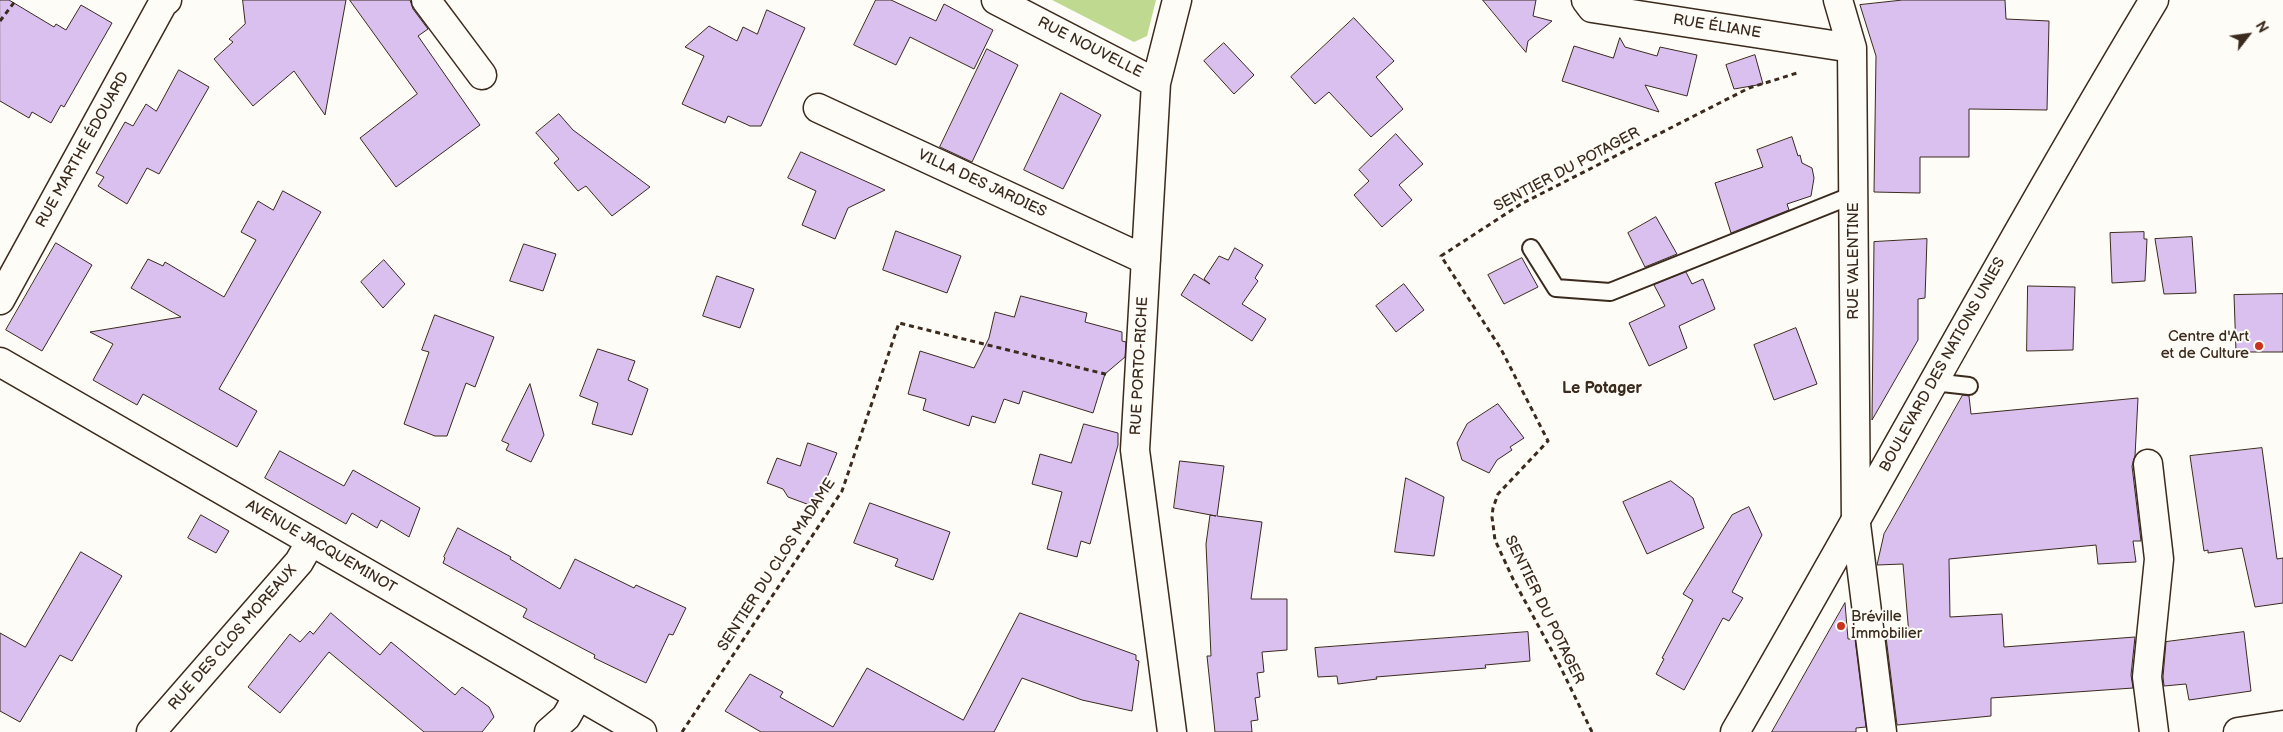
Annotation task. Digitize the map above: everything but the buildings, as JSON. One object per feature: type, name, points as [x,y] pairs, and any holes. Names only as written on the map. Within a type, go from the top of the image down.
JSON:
[{"type":"street","name":"RUE MARTHE ÉDOUARD","points":[[0,300],[158,12],[167,0]]},
{"type":"street","points":[[426,0],[482,75]]},
{"type":"street","name":"RUE NOUVELLE","points":[[996,0],[1156,83]]},
{"type":"street","name":"RUE PORTO-RICHE","points":[[1172,732],[1135,450],[1156,83],[1177,0]]},
{"type":"street","name":"RUE ÉLIANE","points":[[1586,0],[1592,8],[1852,48]]},
{"type":"street","name":"RUE VALENTINE","points":[[1838,0],[1852,48],[1856,524],[1882,732]]},
{"type":"street","name":"BOULEVARD DES NATIONS UNIES","points":[[1735,732],[1856,524],[1933,382],[2065,148],[2154,0]]},
{"type":"street","name":"VILLA DES JARDIES","points":[[818,108],[1146,260]]},
{"type":"street","name":"AVENUE JACQUEMINOT","points":[[0,362],[642,732]]},
{"type":"street","points":[[2148,464],[2158,559],[2147,677],[2154,732]]},
{"type":"street","name":"RUE DES CLOS MOREAUX","points":[[151,732],[299,562],[311,542]]},
{"type":"street","points":[[549,732],[566,716],[578,696]]},
{"type":"street","points":[[2238,732],[2283,725]]},
{"type":"lane","points":[[1531,248],[1556,288],[1610,292],[1853,195]]},
{"type":"lane","points":[[1933,382],[1969,386]]},
{"type":"path","points":[[0,22],[16,0]]},
{"type":"path","name":"SENTIER DU POTAGER","points":[[1592,732],[1559,664],[1513,579],[1495,540],[1493,508],[1498,494],[1548,441],[1500,349],[1441,256],[1521,204],[1556,186],[1749,88],[1800,72]]},
{"type":"path","name":"SENTIER DU CLOS MADAME","points":[[682,732],[842,491],[899,323],[1139,382]]},
{"type":"green space","points":[[1052,0],[1156,0],[1147,36],[1134,42]]},
{"type":"place","name":"Centre d'Art et de Culture","points":[[2259,346]]},
{"type":"place","name":"Bréville Immobilier","points":[[1841,626]]},
{"type":"district","name":"Le Potager","points":[[1602,389]]}]
